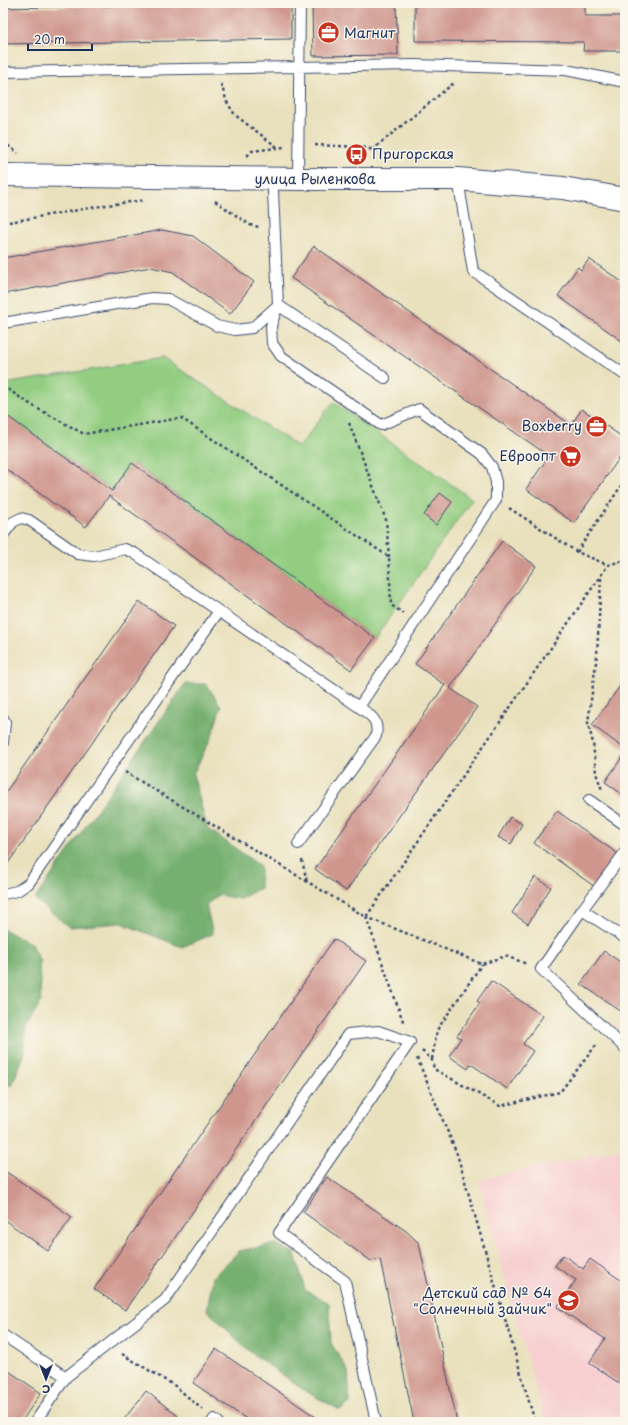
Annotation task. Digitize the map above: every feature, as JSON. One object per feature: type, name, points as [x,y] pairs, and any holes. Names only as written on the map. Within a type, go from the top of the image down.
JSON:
[{"type":"street","name":"улица Рыленкова","points":[[3,175],[273,179],[458,179],[563,188],[625,199]]},
{"type":"lane","points":[[298,179],[300,3]]},
{"type":"lane","points":[[3,72],[416,66],[566,70],[625,82]]},
{"type":"lane","points":[[273,179],[278,305],[271,326],[272,343],[281,356],[381,425],[418,409],[482,454],[492,467],[496,482],[496,500],[359,706]]},
{"type":"lane","points":[[458,179],[473,271],[625,375]]},
{"type":"lane","points":[[3,323],[152,298],[168,299],[217,326],[235,330],[252,328],[278,305]]},
{"type":"lane","points":[[278,305],[385,378]]},
{"type":"lane","points":[[3,535],[13,522],[21,518],[28,520],[78,554],[94,556],[125,549],[134,553],[359,706],[374,718],[378,727],[376,736],[298,844]]},
{"type":"lane","points":[[3,894],[17,891],[29,883],[219,611]]},
{"type":"lane","points":[[3,718],[5,722],[3,743]]},
{"type":"lane","points":[[589,800],[625,825]]},
{"type":"lane","points":[[625,852],[541,969],[625,1048]]},
{"type":"lane","points":[[582,910],[625,938]]},
{"type":"lane","points":[[35,1422],[66,1377],[165,1300],[348,1034],[378,1031],[410,1042],[279,1233],[346,1281],[376,1422]]},
{"type":"lane","points":[[3,1335],[66,1377]]},
{"type":"path","points":[[372,150],[472,67]]},
{"type":"path","points":[[216,69],[227,102],[235,115],[277,148]]},
{"type":"path","points":[[209,199],[215,200],[250,225],[274,231]]},
{"type":"path","points":[[3,223],[146,200]]},
{"type":"path","points":[[3,386],[33,406],[84,434],[181,418],[389,557]]},
{"type":"path","points":[[338,396],[386,520],[392,605],[415,622]]},
{"type":"path","points":[[577,552],[625,480]]},
{"type":"path","points":[[496,500],[577,552],[608,565],[625,560]]},
{"type":"path","points":[[366,917],[608,565]]},
{"type":"path","points":[[601,576],[596,655],[588,723],[593,743],[596,773],[612,816]]},
{"type":"path","points":[[112,764],[366,917],[482,964]]},
{"type":"path","points":[[298,844],[307,882]]},
{"type":"path","points":[[366,917],[410,1042],[457,1154],[535,1422]]},
{"type":"path","points":[[541,969],[506,956],[482,964],[437,1030],[432,1060],[434,1069],[500,1106],[560,1092],[608,1031]]},
{"type":"path","points":[[410,1042],[432,1060]]},
{"type":"path","points":[[107,1345],[175,1386],[215,1421]]},
{"type":"shaded area","name":"Детский сад № 64 \"Солнечный зайчик\"","points":[[625,1148],[625,1422],[545,1422],[478,1180]]},
{"type":"green space","points":[[162,358],[299,447],[333,402],[472,499],[375,638],[133,463],[112,491],[3,413],[4,384]]},
{"type":"green space","points":[[185,684],[206,684],[221,706],[212,736],[193,774],[207,828],[260,866],[260,888],[240,899],[218,895],[206,905],[213,934],[182,947],[121,923],[69,927],[35,899]]},
{"type":"green space","points":[[3,929],[32,944],[39,960],[41,1001],[25,1029],[25,1053],[12,1085],[3,1086]]},
{"type":"green space","points":[[274,1244],[295,1253],[305,1290],[329,1303],[331,1343],[348,1371],[350,1403],[340,1410],[305,1391],[249,1351],[207,1310],[213,1277],[239,1251]]},
{"type":"building","points":[[291,3],[291,39],[3,44],[3,8]]},
{"type":"building","points":[[312,3],[396,3],[398,55],[313,56]]},
{"type":"building","points":[[415,3],[585,3],[585,16],[625,16],[625,51],[583,51],[584,42],[415,41]]},
{"type":"building","points":[[162,230],[193,236],[254,282],[230,314],[173,272],[151,267],[3,294],[3,258]]},
{"type":"building","points":[[314,246],[571,425],[582,409],[625,439],[625,450],[574,523],[526,489],[549,456],[291,278]]},
{"type":"building","points":[[589,259],[625,284],[625,343],[558,296],[578,267],[581,270]]},
{"type":"building","points":[[3,413],[112,491],[132,463],[375,638],[351,670],[109,496],[86,527],[3,467]]},
{"type":"building","points":[[440,493],[452,502],[436,525],[424,515]]},
{"type":"building","points":[[502,541],[536,566],[450,688],[477,707],[346,891],[315,869],[445,685],[415,664]]},
{"type":"building","points":[[139,601],[174,626],[4,869],[3,796]]},
{"type":"building","points":[[625,679],[625,749],[592,725]]},
{"type":"building","points":[[625,753],[625,796],[605,782]]},
{"type":"building","points":[[557,811],[618,854],[595,887],[534,843]]},
{"type":"building","points":[[510,817],[522,824],[511,844],[498,837]]},
{"type":"building","points":[[535,877],[551,887],[528,924],[512,913]]},
{"type":"building","points":[[334,939],[366,961],[125,1310],[94,1289]]},
{"type":"building","points":[[604,951],[625,965],[625,1014],[581,984]]},
{"type":"building","points":[[491,981],[543,1016],[523,1044],[533,1051],[507,1089],[471,1064],[468,1069],[449,1056],[461,1038],[457,1036],[480,1003],[477,1001]]},
{"type":"building","points":[[5,1171],[72,1217],[48,1251],[3,1219],[3,1174]]},
{"type":"building","points":[[327,1177],[406,1231],[419,1243],[457,1422],[414,1422],[380,1259],[371,1261],[303,1212]]},
{"type":"building","points":[[563,1255],[583,1269],[590,1259],[625,1283],[625,1312],[623,1316],[625,1317],[625,1387],[589,1363],[605,1339],[557,1307],[576,1280],[555,1266]]},
{"type":"building","points":[[216,1349],[323,1422],[251,1422],[193,1383]]},
{"type":"building","points":[[3,1367],[41,1393],[21,1422],[3,1422]]},
{"type":"building","points":[[146,1391],[178,1416],[174,1422],[122,1422]]},
{"type":"place","name":"Магнит","points":[[328,33]]},
{"type":"place","name":"Пригорская","points":[[357,154]]},
{"type":"place","name":"Boxberry","points":[[597,426]]},
{"type":"place","name":"Евроопт","points":[[571,456]]},
{"type":"place","name":"Детский сад № 64 \"Солнечный зайчик\"","points":[[568,1301]]}]
